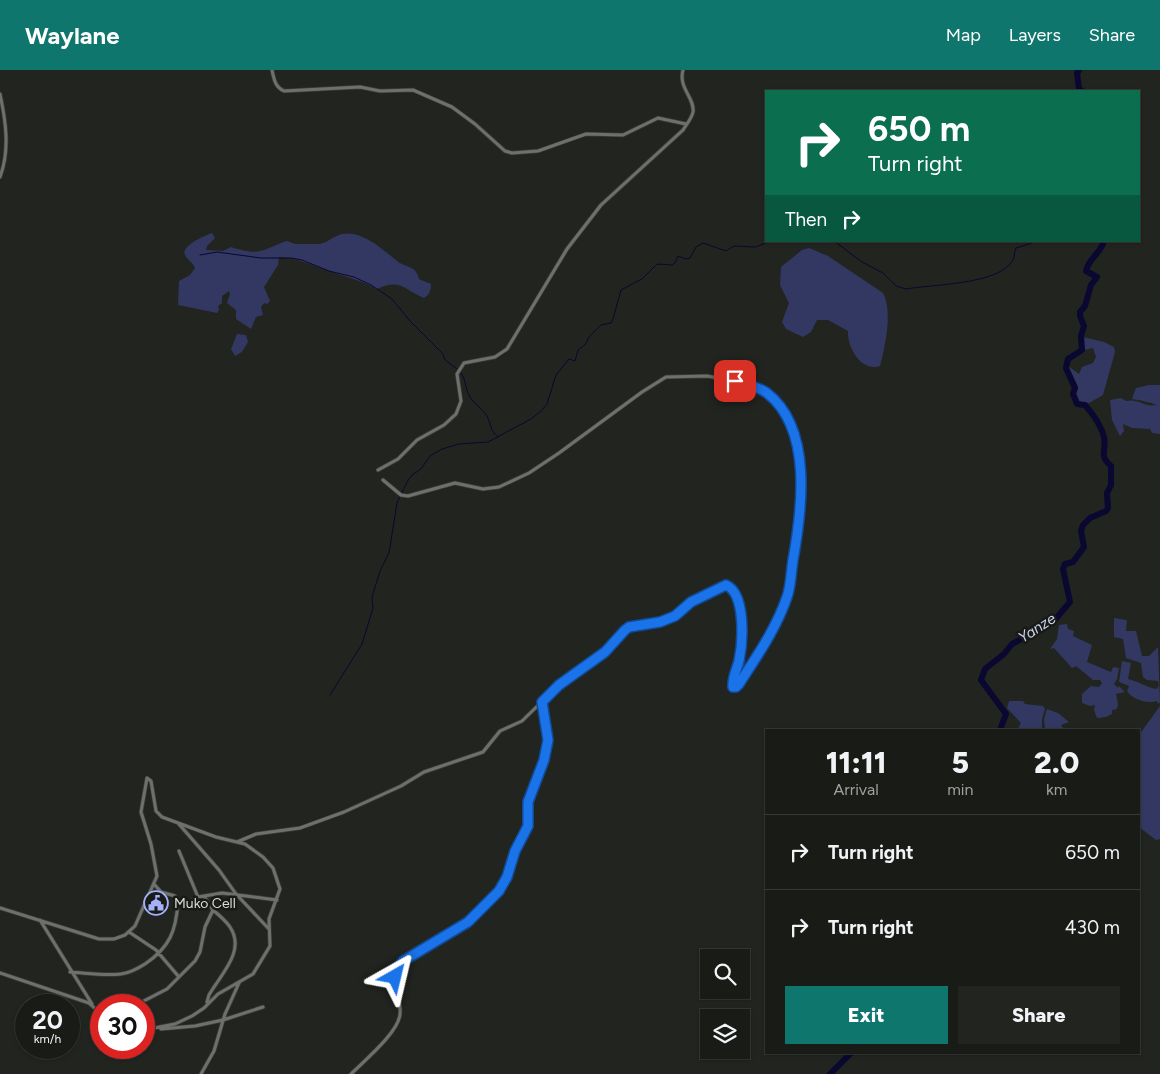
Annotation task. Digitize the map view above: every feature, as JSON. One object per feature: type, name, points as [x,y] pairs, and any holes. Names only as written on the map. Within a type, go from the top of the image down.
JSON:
[{"type":"street","points":[[272,70],[274,82],[284,91],[360,87],[380,91],[408,90],[421,93],[459,112],[507,152],[538,151],[586,134],[623,135],[658,118],[687,124]]},
{"type":"street","points":[[378,470],[398,459],[418,440],[444,425],[456,414],[461,400],[457,374],[464,363],[495,357],[507,349],[567,249],[601,205],[658,154],[687,124],[693,110],[682,80],[683,70]]},
{"type":"street","points":[[0,94],[7,142],[4,166],[0,177]]},
{"type":"street","points":[[237,842],[256,834],[300,828],[344,812],[401,786],[424,772],[483,752],[500,731],[522,721],[559,685],[605,652],[629,627],[660,622],[675,616],[691,602],[726,585],[737,596],[741,612],[740,659],[732,685],[735,688],[765,644],[788,595],[800,519],[798,452],[794,431],[786,416],[767,393],[748,385],[707,376],[666,377],[529,473],[499,487],[483,489],[455,483],[408,496],[401,495],[383,480]]},
{"type":"street","points":[[352,1074],[398,1023],[400,1001],[395,977],[403,961],[468,922],[499,891],[507,877],[515,851],[528,826],[528,802],[544,760],[548,740],[542,702]]},
{"type":"street","points":[[0,908],[99,939],[114,939],[129,932],[138,922],[157,872],[152,844],[141,812],[146,779],[148,779],[153,785],[156,811],[162,817],[216,837],[237,842],[256,852],[273,868],[280,889],[269,919],[270,946],[262,962],[253,974],[218,994],[207,1003]]},
{"type":"street","points":[[178,822],[219,870],[236,894],[269,929]]},
{"type":"street","points":[[179,852],[198,897]]},
{"type":"street","points":[[70,972],[122,974],[135,971],[159,954],[169,941],[174,929],[178,902],[175,896],[161,892],[154,884]]},
{"type":"street","points":[[178,902],[186,905],[198,897],[222,893],[277,900]]},
{"type":"street","points":[[155,1029],[192,1016],[204,1008],[209,995],[234,954],[236,946],[230,927],[204,896]]},
{"type":"street","points":[[155,995],[167,989],[195,961],[200,952],[205,927],[214,910]]},
{"type":"street","points":[[40,920],[70,972],[90,1000]]},
{"type":"street","points":[[129,932],[159,954],[180,977]]},
{"type":"street","points":[[0,973],[90,1005]]},
{"type":"street","points":[[201,1074],[214,1051],[223,1020],[240,983]]},
{"type":"street","points":[[155,1029],[180,1028],[223,1020],[263,1007]]},
{"type":"shaded area","points":[[212,233],[215,238],[207,246],[206,250],[223,251],[231,247],[254,252],[265,250],[286,241],[295,244],[320,244],[342,234],[357,235],[385,251],[400,263],[416,271],[419,279],[431,284],[430,291],[424,298],[397,285],[377,289],[304,262],[279,257],[278,265],[264,287],[270,301],[267,304],[264,303],[261,307],[263,315],[256,317],[251,329],[236,319],[236,310],[227,303],[229,291],[222,296],[222,303],[218,306],[219,310],[217,313],[178,305],[179,281],[190,275],[195,268],[184,252],[194,241]]},
{"type":"shaded area","points":[[809,248],[828,256],[883,293],[888,319],[880,366],[873,367],[861,362],[856,357],[850,344],[848,331],[828,320],[817,320],[811,332],[803,337],[786,329],[782,322],[789,303],[780,285],[781,267],[802,250]]},
{"type":"shaded area","points":[[237,334],[246,335],[248,342],[242,352],[235,356],[231,349]]},
{"type":"shaded area","points":[[1083,337],[1104,342],[1114,347],[1115,352],[1103,395],[1089,403],[1080,402],[1076,393],[1078,387],[1068,366],[1079,374],[1082,367],[1093,363],[1096,357],[1093,348],[1084,350]]},
{"type":"shaded area","points":[[1160,385],[1160,434],[1152,433],[1150,429],[1132,428],[1123,424],[1124,431],[1120,436],[1112,420],[1110,400],[1121,398],[1126,401],[1133,400],[1149,405],[1157,405],[1132,399],[1136,388]]},
{"type":"shaded area","points":[[1114,618],[1127,620],[1126,631],[1136,631],[1142,656],[1149,656],[1158,647],[1160,702],[1158,704],[1157,701],[1149,702],[1136,699],[1127,691],[1129,686],[1119,682],[1122,661],[1131,663],[1128,679],[1156,689],[1159,686],[1158,681],[1147,680],[1143,677],[1141,663],[1126,658],[1123,639],[1114,637]]},
{"type":"shaded area","points":[[1067,624],[1068,629],[1074,631],[1073,636],[1092,645],[1087,662],[1111,672],[1113,667],[1119,668],[1114,684],[1125,692],[1116,694],[1117,709],[1112,710],[1112,714],[1106,717],[1097,718],[1094,710],[1095,705],[1090,706],[1082,703],[1082,694],[1091,686],[1099,687],[1102,683],[1100,680],[1093,680],[1076,666],[1072,668],[1054,648],[1050,649],[1057,639],[1059,625]]},
{"type":"shaded area","points":[[1009,701],[1023,701],[1025,704],[1043,706],[1045,709],[1042,729],[1018,729],[1021,723],[1007,708]]},
{"type":"shaded area","points":[[1160,706],[1160,839],[1156,840],[1140,828],[1140,734]]},
{"type":"shaded area","points":[[1047,709],[1058,713],[1069,722],[1061,725],[1062,729],[1045,729],[1044,719]]},
{"type":"waterway","name":"Yanze","points":[[1079,70],[1077,73],[1080,90]]},
{"type":"waterway","points":[[330,695],[362,644],[373,608],[372,597],[380,571],[389,553],[397,503],[407,482],[412,475],[421,469],[430,456],[442,449],[459,444],[488,442],[531,419],[541,411],[547,404],[556,375],[569,359],[575,361],[578,350],[585,345],[589,337],[601,325],[611,323],[621,290],[642,279],[657,264],[672,265],[678,256],[686,259],[690,258],[696,247],[703,243],[726,251],[734,246],[756,247],[768,242]]},
{"type":"waterway","points":[[835,242],[862,262],[883,273],[896,286],[906,289],[964,282],[994,274],[1005,268],[1013,260],[1016,248],[1035,242]]},
{"type":"waterway","name":"Yanze","points":[[1000,729],[1006,714],[981,680],[985,669],[1004,654],[1012,644],[1053,622],[1070,602],[1063,569],[1065,564],[1073,562],[1084,547],[1081,531],[1083,525],[1090,518],[1106,511],[1108,508],[1107,493],[1111,485],[1111,466],[1104,456],[1105,442],[1103,433],[1088,408],[1085,405],[1077,404],[1073,394],[1075,388],[1066,368],[1068,359],[1082,350],[1081,336],[1084,326],[1080,312],[1085,306],[1091,285],[1097,277],[1086,271],[1089,263],[1104,242]]},
{"type":"waterway","points":[[200,255],[217,252],[261,258],[291,258],[354,277],[371,285],[392,299],[410,321],[443,354],[445,360],[457,369]]},
{"type":"waterway","points":[[461,373],[471,398],[485,413],[498,437]]},
{"type":"waterway","name":"Yanze","points":[[830,1074],[850,1054]]},
{"type":"place","name":"Muko Cell","points":[[156,903]]},
{"type":"route","points":[[395,977],[397,968],[403,961],[426,949],[468,922],[499,891],[507,877],[515,851],[528,826],[528,799],[533,791],[544,760],[548,740],[542,702],[559,685],[605,652],[629,627],[660,622],[675,616],[691,602],[720,586],[726,585],[732,589],[737,596],[741,612],[740,659],[733,687],[735,688],[739,684],[765,644],[779,618],[788,595],[798,537],[800,519],[798,452],[794,431],[776,402],[767,393],[735,381]]}]
